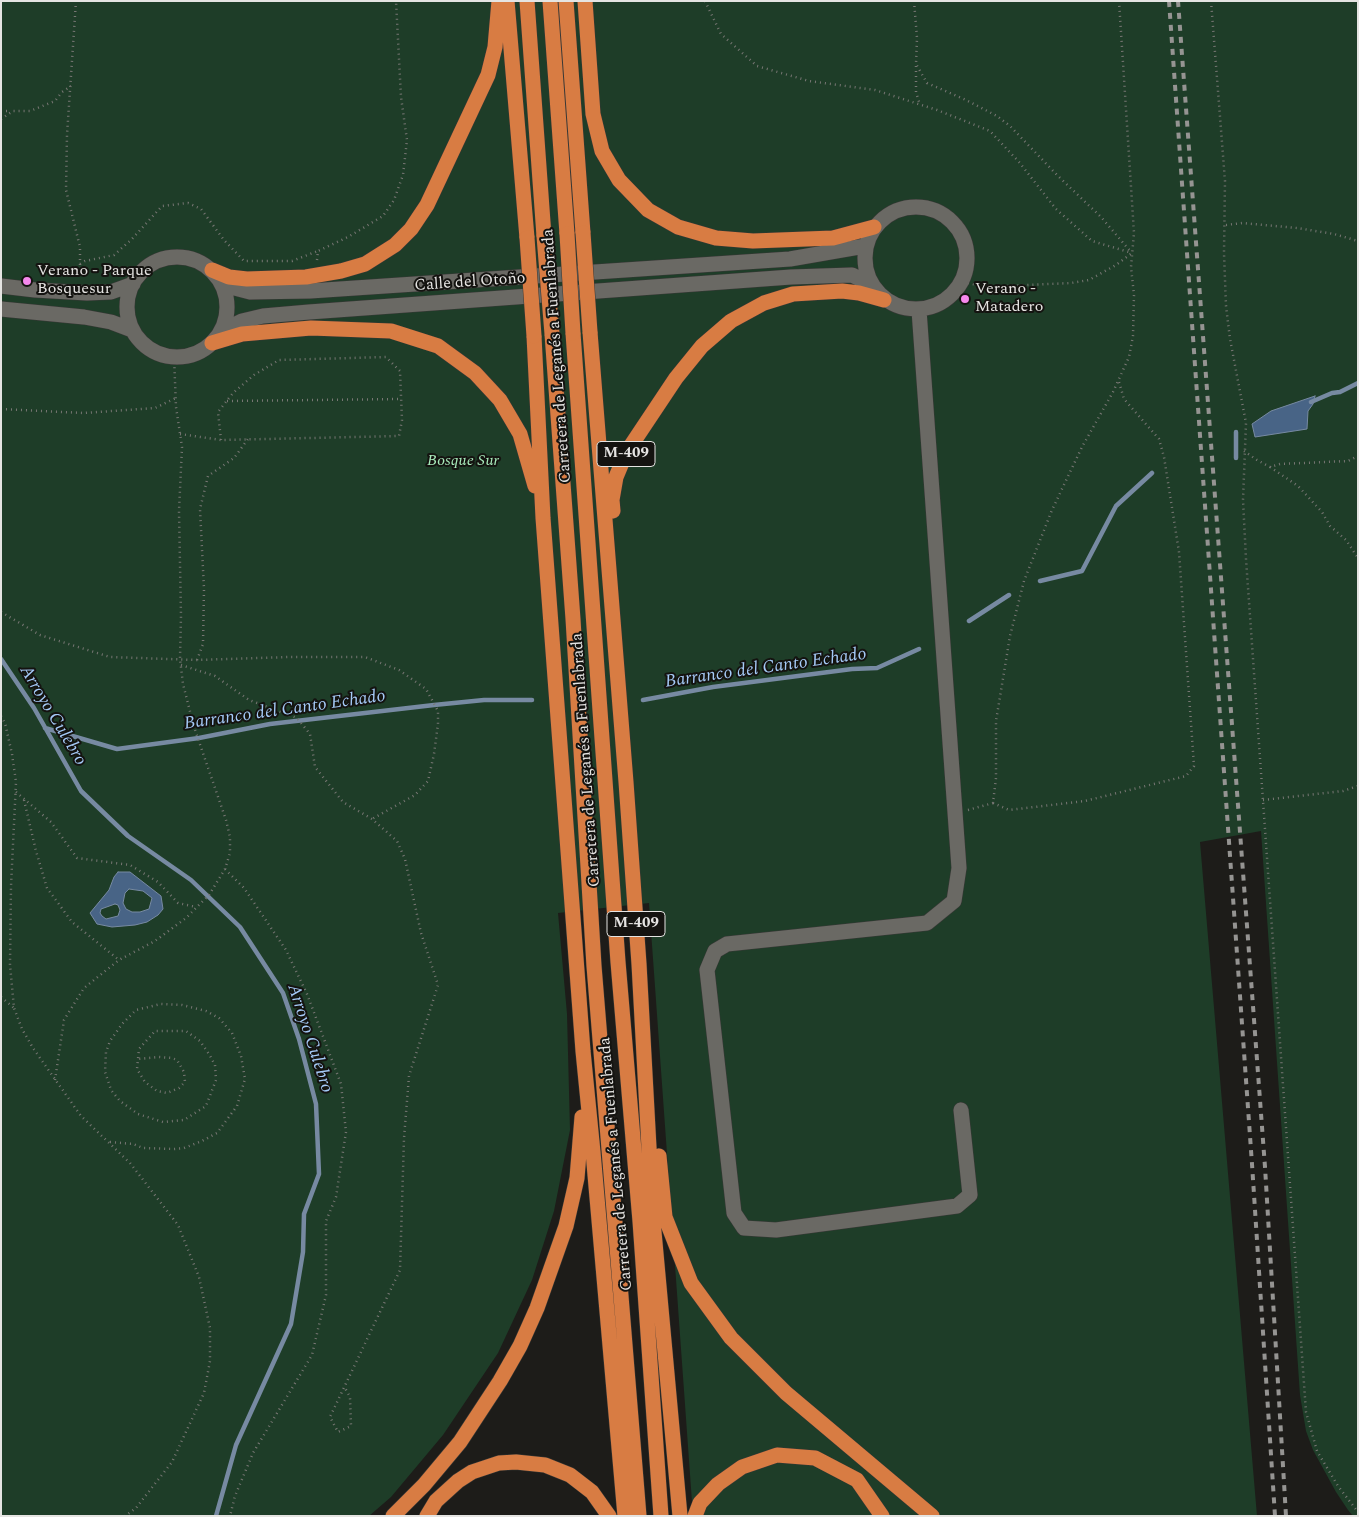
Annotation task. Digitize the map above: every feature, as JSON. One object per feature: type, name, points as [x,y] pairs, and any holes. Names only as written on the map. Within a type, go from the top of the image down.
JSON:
[{"type":"highway","points":[[212,270],[228,277],[247,280],[308,276],[341,271],[365,264],[395,244],[411,229],[427,205],[488,75],[495,47],[499,1]]},
{"type":"highway","points":[[506,1],[527,238],[543,518],[582,1051],[593,1152],[625,1516]]},
{"type":"highway","name":"Carretera de Leganés a Fuenlabrada","points":[[527,1],[572,609],[594,966],[638,1516]]},
{"type":"highway","name":"Carretera de Leganés a Fuenlabrada","points":[[550,1],[618,962],[640,1221],[661,1516]]},
{"type":"highway","name":"M-409","points":[[566,1],[639,964],[653,1221],[680,1516]]},
{"type":"highway","points":[[585,1],[593,114],[602,150],[619,180],[648,210],[678,227],[716,238],[753,241],[833,238],[874,228]]},
{"type":"highway","name":"M-409","points":[[626,782],[612,500],[616,477],[626,453],[676,378],[702,346],[731,321],[764,303],[793,294],[842,291],[859,293],[884,300]]},
{"type":"highway","points":[[212,343],[242,334],[311,328],[391,331],[438,346],[475,373],[500,400],[520,434],[543,518]]},
{"type":"highway","points":[[639,964],[665,1217],[691,1283],[731,1338],[786,1393],[932,1516]]},
{"type":"highway","points":[[393,1516],[424,1485],[476,1419],[520,1346],[537,1308],[566,1226],[577,1178],[582,1130],[582,1051]]},
{"type":"highway","points":[[695,1516],[700,1503],[718,1484],[742,1467],[777,1455],[816,1458],[858,1480],[882,1516]]},
{"type":"highway","points":[[427,1516],[436,1501],[458,1481],[472,1472],[500,1463],[516,1462],[545,1466],[570,1475],[592,1492],[609,1516]]},
{"type":"street","points":[[920,206],[942,212],[957,225],[963,235],[968,257],[963,282],[947,300],[919,310],[899,308],[884,300],[870,284],[864,264],[865,246],[874,228],[897,210],[920,206]]},
{"type":"street","name":"Calle del Otoño","points":[[223,285],[250,292],[310,291],[790,259],[865,246]]},
{"type":"street","points":[[178,256],[199,261],[212,270],[223,285],[228,312],[222,331],[212,343],[183,357],[163,355],[143,344],[132,330],[127,314],[127,301],[132,284],[142,271],[156,261],[178,256]]},
{"type":"street","name":"Calle del Otoño","points":[[222,331],[242,321],[263,316],[329,310],[791,277],[852,275],[870,284]]},
{"type":"street","points":[[1,286],[87,293],[111,292],[132,284]]},
{"type":"street","points":[[1,309],[84,317],[111,322],[132,330]]},
{"type":"street","points":[[919,310],[959,868],[954,901],[927,923],[727,944],[715,951],[707,970],[734,1214],[744,1228],[776,1230],[956,1206],[970,1195],[961,1110]]},
{"type":"path","points":[[76,1],[67,136],[66,190],[80,247],[79,282]]},
{"type":"path","points":[[79,264],[114,255],[132,239],[162,206],[188,203],[201,209],[224,240],[244,261],[292,261],[348,237],[383,216],[394,200],[403,175],[407,140],[401,97],[396,1]]},
{"type":"path","points":[[705,1],[721,34],[757,66],[809,81],[875,90],[990,131],[1020,162],[1056,208],[1092,241],[1132,253]]},
{"type":"path","points":[[914,1],[917,38],[916,92],[920,105]]},
{"type":"path","points":[[993,804],[996,778],[996,721],[1010,636],[1024,581],[1052,510],[1082,447],[1129,357],[1133,336],[1134,296],[1131,266],[1134,233],[1119,1]]},
{"type":"path","points":[[1211,1],[1225,181],[1226,224],[1224,253],[1226,306],[1230,339],[1246,422],[1243,500],[1246,559],[1306,1412],[1317,1451],[1338,1486],[1358,1512]]},
{"type":"path","points":[[916,64],[927,83],[997,116],[1010,126],[1101,217],[1132,253]]},
{"type":"path","points":[[1,111],[30,112],[55,101],[62,92],[71,86]]},
{"type":"path","points":[[1,119],[13,111]]},
{"type":"path","points":[[1226,224],[1242,223],[1297,228],[1334,234],[1358,241]]},
{"type":"path","points":[[308,276],[318,258],[318,251]]},
{"type":"path","points":[[963,282],[986,287],[1071,283],[1089,280],[1116,265],[1132,253]]},
{"type":"path","points":[[54,1080],[64,1020],[84,988],[119,960],[155,941],[186,918],[215,884],[225,869],[230,853],[230,837],[194,727],[183,684],[180,659],[179,511],[182,447],[176,398],[174,356]]},
{"type":"path","points":[[180,434],[221,440],[399,436],[402,420],[400,371],[386,357],[279,360],[254,375],[233,393],[218,412],[221,440]]},
{"type":"path","points":[[955,813],[993,804],[1009,810],[1086,801],[1186,776],[1194,766],[1179,552],[1164,457],[1159,439],[1124,399],[1118,380]]},
{"type":"path","points":[[1,409],[93,413],[155,408],[176,398]]},
{"type":"path","points":[[227,401],[401,399]]},
{"type":"path","points":[[197,660],[203,644],[204,589],[200,509],[208,476],[234,458],[248,439]]},
{"type":"path","points":[[1244,451],[1298,486],[1322,512],[1330,526],[1346,540],[1358,558]]},
{"type":"path","points":[[1270,467],[1280,464],[1348,461],[1358,456]]},
{"type":"path","points":[[1,612],[40,635],[110,657],[197,660],[365,657],[399,670],[426,688],[438,711],[434,754],[428,782],[415,794],[372,819]]},
{"type":"path","points":[[181,665],[215,676],[248,700],[297,718],[310,734],[315,767],[343,802],[372,819],[397,841],[406,859],[421,933],[438,985],[409,1076],[404,1138],[400,1270],[330,1417],[338,1432],[351,1426],[350,1397],[345,1388]]},
{"type":"path","points":[[1,716],[5,722],[16,782],[10,965],[14,1008],[22,1030],[54,1080],[81,1116],[130,1163],[178,1225],[199,1277],[210,1328],[210,1361],[204,1393],[200,1402],[172,1462],[136,1508],[125,1516]]},
{"type":"path","points":[[1263,800],[1343,791],[1358,786]]},
{"type":"path","points":[[16,792],[51,822],[77,858],[130,865],[158,882],[178,903],[198,906]]},
{"type":"path","points":[[23,798],[48,888],[72,922],[119,960]]},
{"type":"path","points":[[225,869],[244,888],[286,950],[307,994],[341,1084],[346,1132],[336,1197],[326,1221],[326,1295],[312,1355],[253,1453],[235,1496],[230,1516]]},
{"type":"path","points":[[1,997],[14,1008]]},
{"type":"path","points":[[108,1142],[133,1144],[143,1148],[184,1148],[216,1133],[237,1106],[245,1079],[242,1056],[232,1033],[219,1018],[206,1011],[182,1005],[161,1004],[136,1010],[110,1040],[106,1052],[105,1072],[111,1090],[120,1101],[138,1114],[163,1122],[184,1120],[206,1106],[216,1080],[215,1065],[200,1042],[186,1031],[155,1031],[138,1049],[137,1069],[145,1082],[157,1091],[167,1093],[179,1088],[185,1082],[184,1072],[177,1060],[160,1057],[138,1059]]},
{"type":"green space","name":"Bosque Sur","points":[[1,1],[1358,1],[1358,1516],[1353,1516],[1348,1510],[1313,1450],[1306,1431],[1300,1395],[1261,831],[1200,842],[1257,1516],[693,1516],[649,903],[558,913],[567,1014],[570,1130],[554,1211],[532,1280],[498,1353],[443,1435],[391,1497],[369,1516],[1,1516]]},
{"type":"water","points":[[1315,396],[1313,404],[1308,411],[1307,429],[1255,437],[1252,424],[1271,411]]},
{"type":"water","points":[[118,872],[130,872],[161,896],[163,909],[158,915],[147,922],[135,925],[112,927],[97,924],[90,913],[109,890]],"holes":[[[129,889],[143,891],[152,898],[149,909],[140,912],[132,912],[126,909],[123,903],[125,893]],[[115,904],[118,905],[120,910],[118,916],[106,919],[102,916],[100,913],[101,909]]]},
{"type":"waterway","name":"Barranco del Canto Echado","points":[[1311,402],[1332,393],[1340,392],[1358,383]]},
{"type":"waterway","name":"Barranco del Canto Echado","points":[[1236,432],[1236,458]]},
{"type":"waterway","name":"Barranco del Canto Echado","points":[[1040,581],[1082,571],[1116,506],[1152,473]]},
{"type":"waterway","name":"Barranco del Canto Echado","points":[[969,621],[1009,595]]},
{"type":"waterway","name":"Barranco del Canto Echado","points":[[643,700],[713,687],[852,669],[877,668],[919,649]]},
{"type":"waterway","name":"Arroyo Culebro","points":[[1,659],[34,708],[81,791],[128,836],[191,880],[240,927],[283,993],[299,1039],[316,1104],[319,1174],[304,1214],[303,1252],[291,1324],[236,1445],[216,1516]]},
{"type":"waterway","name":"Barranco del Canto Echado","points":[[45,728],[117,749],[199,738],[270,724],[484,700],[532,700]]},
{"type":"railway","points":[[1169,1],[1252,1164],[1275,1516]]},
{"type":"railway","points":[[1178,1],[1265,1167],[1286,1516]]},
{"type":"place","name":"Verano - Parque Bosquesur","points":[[27,281]]},
{"type":"place","name":"Verano - Matadero","points":[[965,299]]}]
